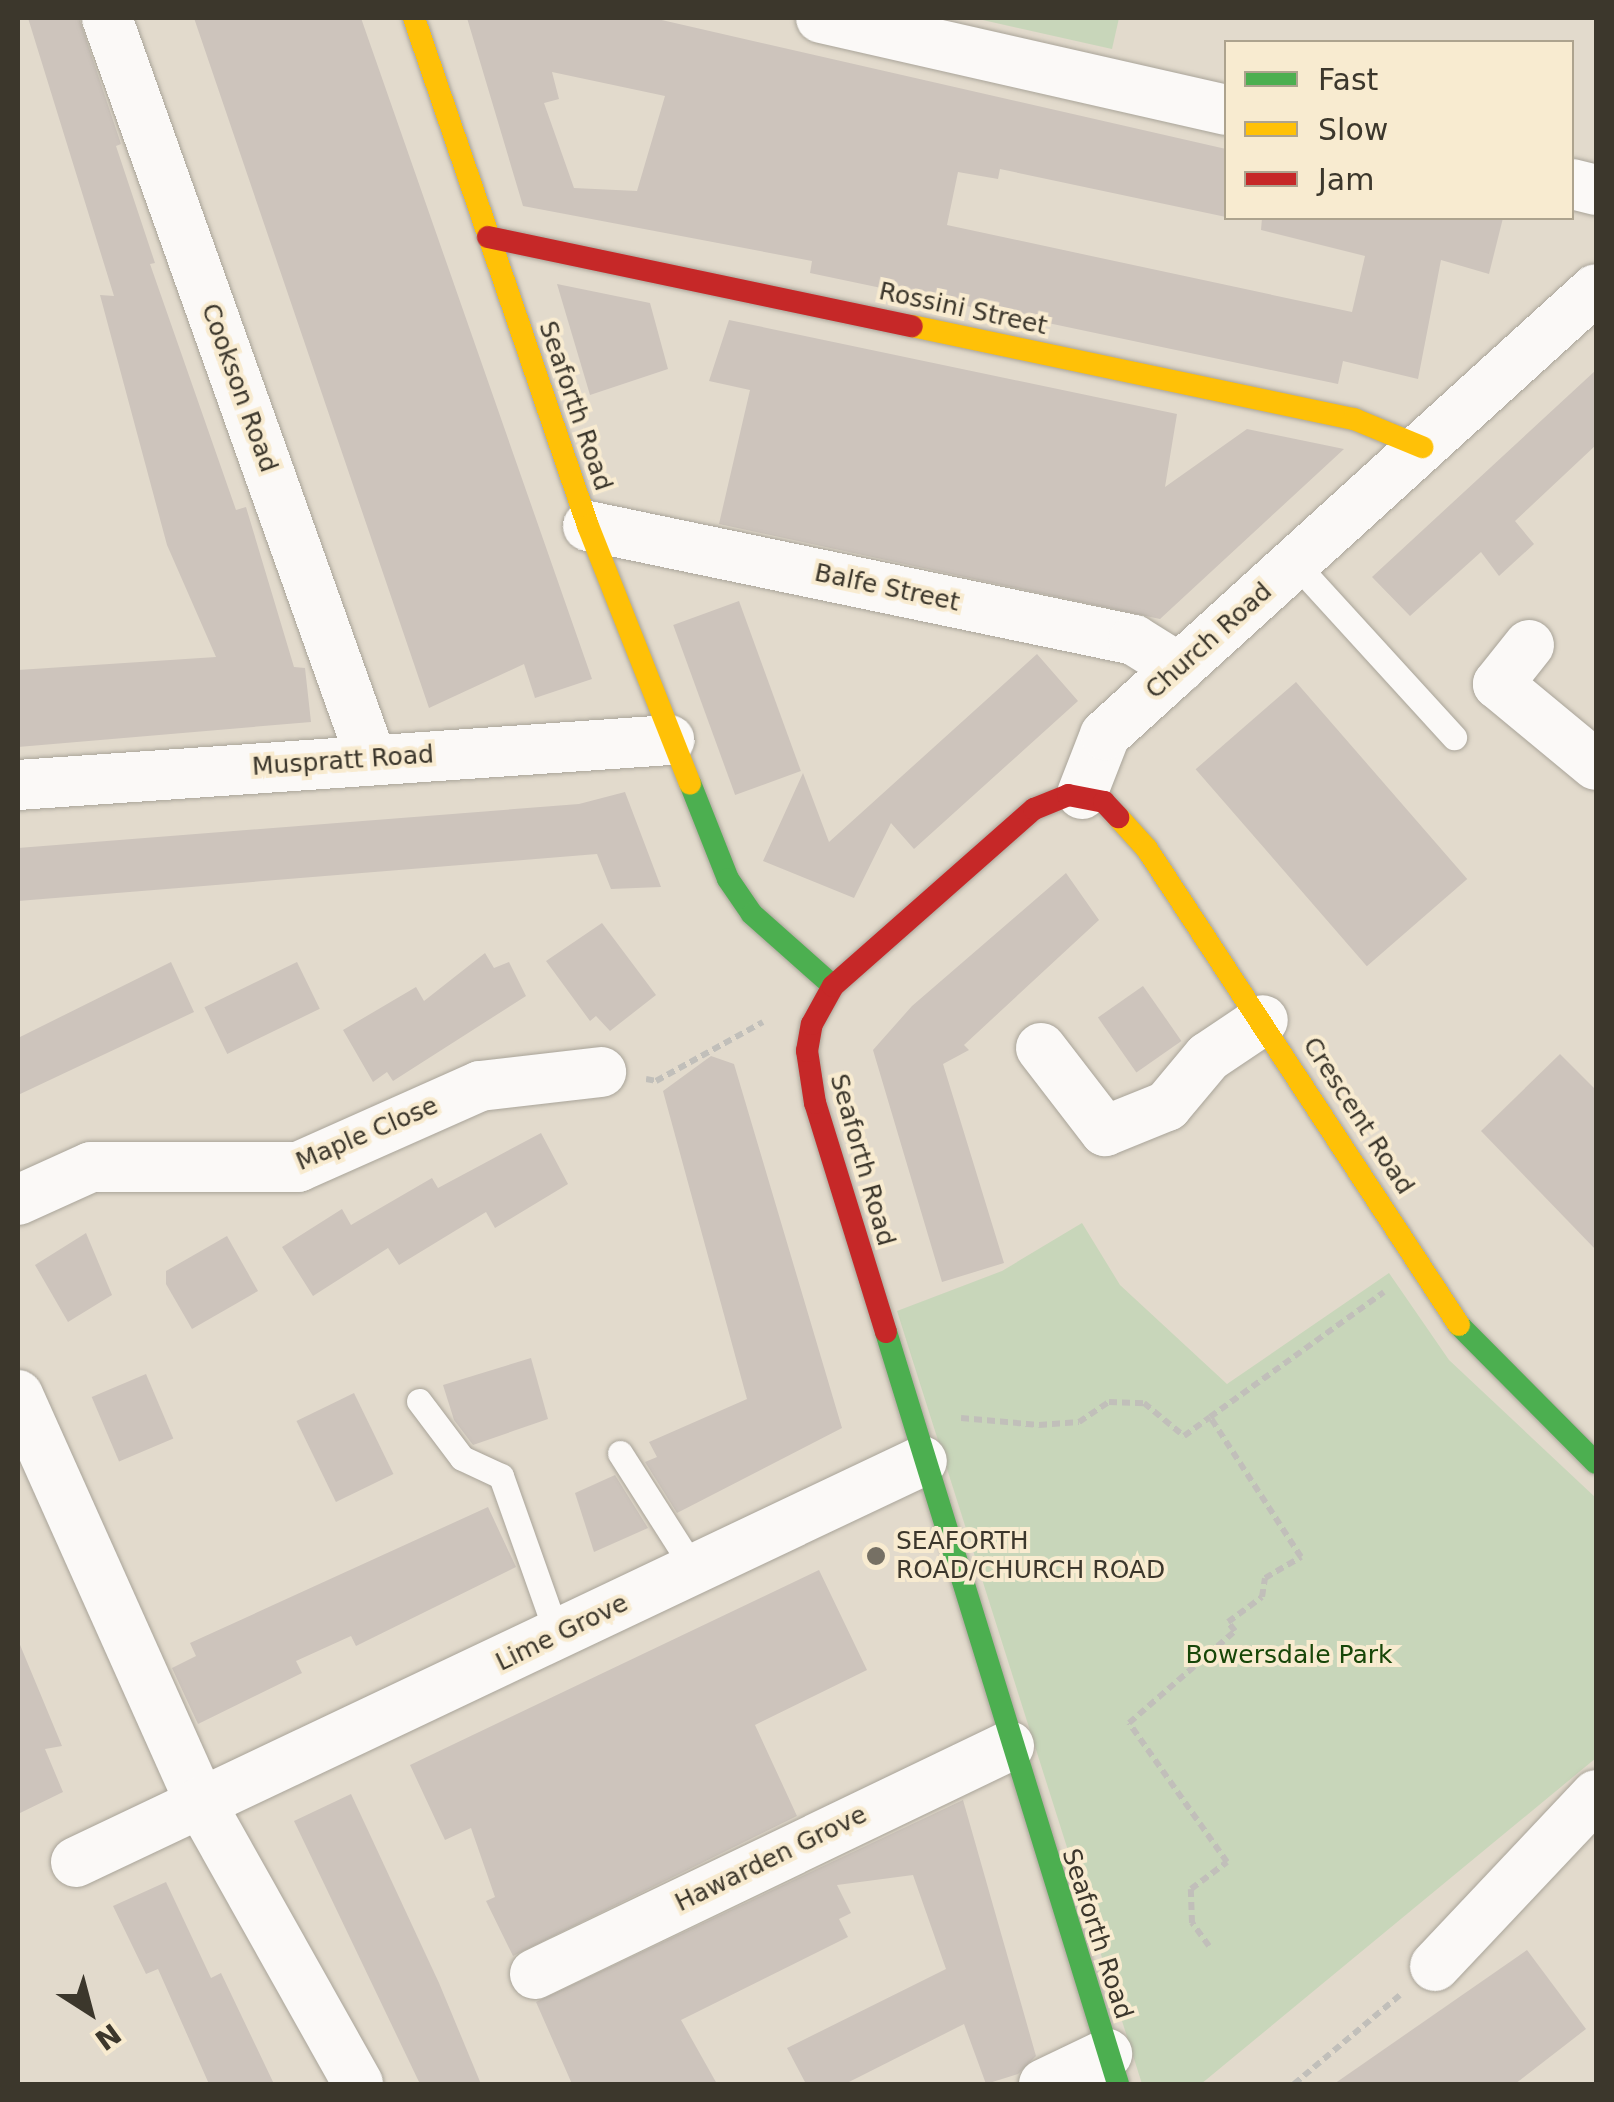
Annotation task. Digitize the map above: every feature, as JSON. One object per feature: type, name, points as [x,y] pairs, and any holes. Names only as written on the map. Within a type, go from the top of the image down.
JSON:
[{"type":"main road","name":"Seaforth Road","points":[[414,18],[588,526],[669,740],[739,898],[828,994],[810,1038],[808,1075],[1009,1746],[1112,2069]]},
{"type":"main road","name":"Rossini Street","points":[[488,237],[1354,419],[1422,447]]},
{"type":"main road","points":[[828,994],[1014,824],[1050,800],[1082,794]]},
{"type":"main road","name":"Crescent Road","points":[[1082,794],[1115,810],[1148,849],[1468,1338],[1596,1463]]},
{"type":"street","name":"Cookson Road","points":[[108,18],[371,758]]},
{"type":"street","points":[[821,18],[880,24],[1224,110]]},
{"type":"street","name":"Church Road","points":[[1082,794],[1105,735],[1596,289]]},
{"type":"street","name":"Balfe Street","points":[[588,526],[1134,640],[1179,668]]},
{"type":"street","points":[[1529,645],[1498,684],[1596,766]]},
{"type":"street","name":"Muspratt Road","points":[[18,785],[669,740]]},
{"type":"street","points":[[1041,1048],[1105,1131],[1167,1106],[1208,1057],[1263,1020]]},
{"type":"street","name":"Maple Close","points":[[18,1200],[90,1167],[298,1166],[480,1086],[600,1072]]},
{"type":"street","points":[[18,1398],[200,1802],[358,2084]]},
{"type":"street","name":"Lime Grove","points":[[76,1862],[558,1637],[922,1461]]},
{"type":"street","name":"Hawarden Grove","points":[[535,1974],[1009,1746]]},
{"type":"street","points":[[1435,1966],[1596,1795]]},
{"type":"street","points":[[1044,2084],[1112,2069]]},
{"type":"lane","points":[[1295,563],[1454,737]]},
{"type":"lane","points":[[419,1401],[462,1458],[501,1476],[558,1637]]},
{"type":"lane","points":[[620,1453],[694,1569]]},
{"type":"path","points":[[600,1072],[656,1081],[740,1031],[828,994]]},
{"type":"path","points":[[954,1400],[960,1418],[968,1415],[987,1425],[1012,1418],[1039,1426],[1079,1422],[1109,1402],[1144,1403],[1184,1436],[1418,1261]]},
{"type":"path","points":[[1209,1946],[1192,1922],[1191,1888],[1227,1862],[1129,1723],[1235,1632],[1228,1622],[1262,1597],[1265,1578],[1301,1558],[1210,1417]]},
{"type":"path","points":[[1294,2084],[1435,1966]]},
{"type":"green space","points":[[974,18],[1119,18],[1112,49]]},
{"type":"green space","name":"Bowersdale Park","points":[[1082,1223],[1120,1285],[1227,1384],[1389,1273],[1449,1360],[1596,1498],[1596,1758],[1201,2084],[1142,2084],[897,1311],[1002,1271]]},
{"type":"building","points":[[28,18],[79,18],[121,144],[116,146],[155,263],[150,264],[236,510],[246,507],[294,667],[305,668],[311,722],[18,747],[18,670],[216,657],[167,545],[100,295],[114,296]]},
{"type":"building","points":[[194,18],[361,18],[592,679],[535,698],[524,664],[429,708]]},
{"type":"building","points":[[467,18],[653,18],[1224,149],[1224,217],[1000,169],[998,179],[958,172],[947,225],[1352,312],[1365,256],[1261,230],[1262,220],[1502,220],[1489,274],[1441,260],[1418,379],[1343,361],[1338,384],[810,273],[812,261],[523,206]],"holes":[[[552,72],[665,96],[637,191],[574,188],[544,103],[559,99]]]},
{"type":"building","points":[[557,284],[650,303],[668,369],[590,395]]},
{"type":"building","points":[[729,320],[1177,414],[1165,487],[1247,429],[1344,449],[1160,619],[719,524],[750,390],[709,381]]},
{"type":"building","points":[[1596,370],[1596,445],[1515,521],[1534,544],[1499,576],[1481,552],[1410,616],[1372,577]]},
{"type":"building","points":[[739,601],[801,771],[735,795],[673,625]]},
{"type":"building","points":[[1037,654],[1078,701],[914,849],[891,823],[854,898],[763,861],[803,773],[829,842]]},
{"type":"building","points":[[1296,682],[1467,879],[1367,966],[1196,769]]},
{"type":"building","points":[[625,792],[661,887],[611,889],[597,854],[18,901],[18,848],[579,804]]},
{"type":"building","points":[[1066,873],[1099,920],[964,1045],[969,1050],[943,1064],[1004,1263],[942,1282],[873,1050],[912,1006]]},
{"type":"building","points":[[602,923],[656,995],[610,1031],[596,1016],[590,1021],[546,961]]},
{"type":"building","points":[[485,953],[494,968],[509,962],[526,996],[393,1081],[387,1072],[373,1082],[343,1030],[416,987],[424,1001]]},
{"type":"building","points":[[171,962],[194,1012],[18,1095],[18,1038]]},
{"type":"building","points":[[297,962],[320,1009],[227,1054],[204,1007]]},
{"type":"building","points":[[1143,986],[1181,1041],[1136,1072],[1098,1018]]},
{"type":"building","points":[[1560,1054],[1596,1090],[1596,1250],[1481,1131]]},
{"type":"building","points":[[711,1056],[734,1064],[842,1428],[677,1513],[645,1462],[657,1457],[649,1442],[747,1399],[663,1091]]},
{"type":"building","points":[[541,1133],[568,1184],[495,1228],[486,1212],[399,1265],[388,1248],[313,1296],[282,1247],[342,1209],[351,1225],[432,1178],[438,1188]]},
{"type":"building","points":[[86,1233],[112,1295],[68,1322],[35,1265]]},
{"type":"building","points":[[227,1236],[258,1291],[192,1329],[166,1284],[166,1271]]},
{"type":"building","points":[[531,1358],[548,1419],[473,1445],[454,1420],[443,1385]]},
{"type":"building","points":[[146,1374],[173,1438],[119,1461],[92,1397]]},
{"type":"building","points":[[354,1393],[393,1474],[336,1502],[296,1421]]},
{"type":"building","points":[[615,1475],[648,1528],[594,1552],[575,1493]]},
{"type":"building","points":[[488,1507],[516,1567],[356,1646],[351,1636],[296,1661],[302,1673],[198,1724],[172,1668],[196,1656],[190,1643]]},
{"type":"building","points":[[819,1570],[867,1670],[755,1725],[797,1816],[513,1956],[486,1901],[495,1897],[471,1828],[445,1840],[410,1765]]},
{"type":"building","points":[[18,1640],[62,1746],[45,1749],[63,1792],[18,1814]]},
{"type":"building","points":[[351,1794],[481,2084],[420,2084],[294,1821]]},
{"type":"building","points":[[963,1800],[1036,2056],[1018,2074],[986,2084],[964,2024],[845,2084],[806,2084],[787,2048],[946,1969],[913,1875],[837,1885],[851,1913],[839,1919],[848,1937],[681,2020],[717,2084],[572,2084],[536,2002]]},
{"type":"building","points":[[166,1882],[211,1978],[221,1973],[274,2084],[209,2084],[158,1969],[146,1974],[113,1906]]},
{"type":"building","points":[[1527,1950],[1586,2029],[1515,2084],[1334,2084]]},
{"type":"traffic: fast","points":[[690,783],[728,879],[752,914],[833,986]]},
{"type":"traffic: fast","points":[[1459,1325],[1596,1463]]},
{"type":"traffic: fast","points":[[886,1332],[1118,2084]]},
{"type":"traffic: slow","points":[[414,18],[588,526],[690,783]]},
{"type":"traffic: slow","points":[[912,326],[1354,419],[1422,447]]},
{"type":"traffic: slow","points":[[1118,817],[1147,849],[1459,1325]]},
{"type":"traffic: jam","points":[[488,237],[912,326]]},
{"type":"traffic: jam","points":[[886,1332],[815,1103],[807,1051],[812,1024],[833,986],[1034,809],[1068,795],[1104,802],[1118,817]]},
{"type":"place","name":"SEAFORTH ROAD/CHURCH ROAD","points":[[876,1556]]}]
